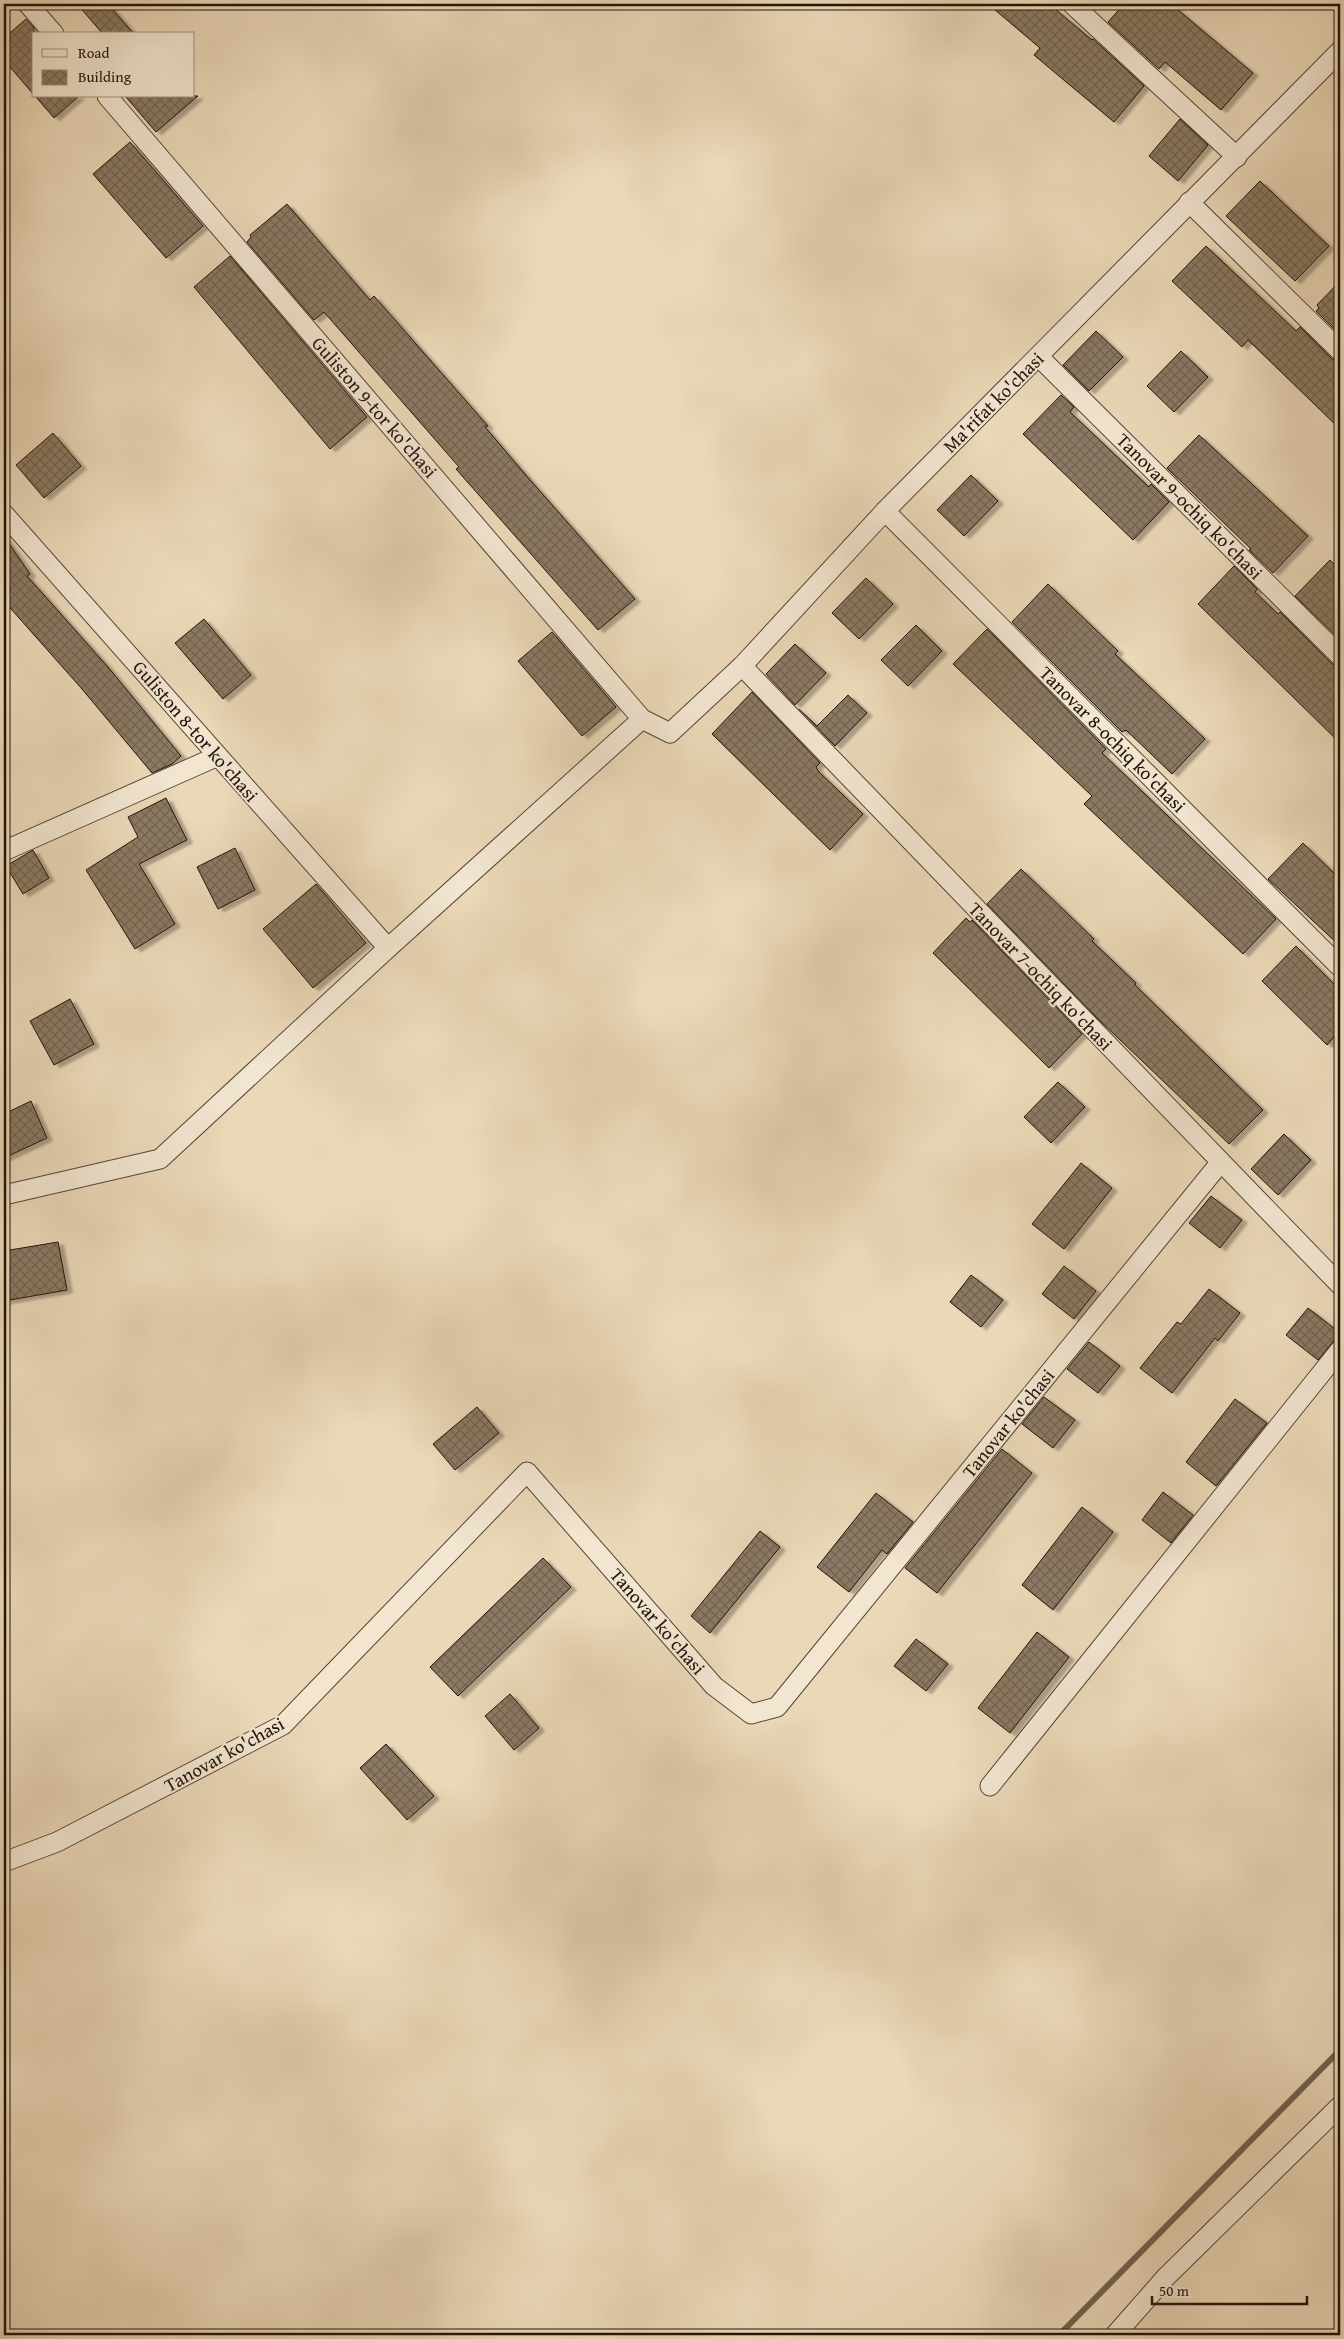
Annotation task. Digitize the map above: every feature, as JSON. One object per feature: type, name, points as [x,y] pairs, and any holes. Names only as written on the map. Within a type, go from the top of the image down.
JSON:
[{"type":"street","points":[[28,4],[52,32]]},
{"type":"street","points":[[1072,4],[1237,156]]},
{"type":"street","name":"Ma'rifat ko'chasi","points":[[642,719],[670,733],[742,666],[885,511],[1340,51]]},
{"type":"street","name":"Guliston 9-tor ko'chasi","points":[[109,98],[642,719]]},
{"type":"street","points":[[1189,202],[1340,352]]},
{"type":"street","name":"Tanovar 9-ochiq ko'chasi","points":[[1039,356],[1340,656]]},
{"type":"street","name":"Tanovar 8-ochiq ko'chasi","points":[[885,511],[1340,967]]},
{"type":"street","name":"Guliston 8-tor ko'chasi","points":[[4,514],[388,948]]},
{"type":"street","name":"Tanovar 7-ochiq ko'chasi","points":[[742,666],[1220,1163],[1340,1285]]},
{"type":"street","points":[[4,1195],[160,1159],[388,948],[642,719]]},
{"type":"street","points":[[4,851],[218,756]]},
{"type":"street","name":"Tanovar ko'chasi","points":[[4,1862],[57,1842],[283,1725],[527,1472],[714,1686],[751,1714],[777,1707],[1220,1163]]},
{"type":"street","points":[[990,1786],[1340,1350]]},
{"type":"street","points":[[1115,2335],[1166,2277],[1340,2106]]},
{"type":"building","points":[[77,4],[108,4],[132,32],[101,32]]},
{"type":"building","points":[[988,4],[1049,4],[1093,39],[1144,86],[1114,122],[1034,55],[1040,48]]},
{"type":"building","points":[[1124,4],[1171,4],[1253,73],[1221,110],[1165,62],[1159,69],[1108,22]]},
{"type":"building","points":[[26,19],[34,28],[34,32],[32,32],[32,93],[4,60],[4,38]]},
{"type":"building","points":[[195,96],[198,96],[156,132],[127,98],[195,98]]},
{"type":"building","points":[[37,98],[77,98],[54,118]]},
{"type":"building","points":[[1180,119],[1208,145],[1178,181],[1149,156]]},
{"type":"building","points":[[130,142],[203,226],[166,258],[93,174]]},
{"type":"building","points":[[1260,181],[1329,246],[1295,281],[1226,216]]},
{"type":"building","points":[[287,204],[370,300],[374,296],[488,426],[485,427],[531,481],[635,599],[598,630],[456,469],[459,467],[324,312],[314,320],[247,242],[251,237],[250,235]]},
{"type":"building","points":[[1206,246],[1296,331],[1300,327],[1332,359],[1340,362],[1340,429],[1248,340],[1242,347],[1172,281]]},
{"type":"building","points":[[230,256],[367,417],[330,449],[194,287]]},
{"type":"building","points":[[1340,281],[1340,335],[1316,311],[1319,308],[1317,305]]},
{"type":"building","points":[[1096,331],[1123,357],[1089,391],[1063,365]]},
{"type":"building","points":[[1181,351],[1208,377],[1174,412],[1147,386]]},
{"type":"building","points":[[1061,395],[1074,407],[1070,412],[1149,487],[1151,484],[1169,502],[1133,540],[1023,434]]},
{"type":"building","points":[[53,433],[81,466],[44,498],[16,465]]},
{"type":"building","points":[[1199,435],[1308,536],[1273,573],[1249,550],[1251,549],[1167,468]]},
{"type":"building","points":[[971,475],[998,501],[964,536],[937,510]]},
{"type":"building","points":[[4,536],[30,574],[27,576],[108,667],[181,756],[172,764],[152,773],[82,689],[4,601]]},
{"type":"building","points":[[1330,560],[1340,570],[1340,640],[1295,596]]},
{"type":"building","points":[[1234,566],[1257,589],[1255,592],[1278,614],[1280,612],[1332,664],[1340,667],[1340,743],[1198,604]]},
{"type":"building","points":[[866,578],[893,604],[859,639],[832,613]]},
{"type":"building","points":[[1048,584],[1118,651],[1115,654],[1205,739],[1172,774],[1126,730],[1122,732],[1012,622]]},
{"type":"building","points":[[204,619],[251,675],[223,699],[175,643]]},
{"type":"building","points":[[916,625],[942,651],[908,686],[881,660]]},
{"type":"building","points":[[987,629],[1106,749],[1102,753],[1276,919],[1243,954],[1084,804],[1092,796],[953,664]]},
{"type":"building","points":[[552,632],[616,707],[582,736],[518,661]]},
{"type":"building","points":[[795,644],[826,673],[795,705],[766,674]]},
{"type":"building","points":[[752,692],[820,763],[816,767],[819,772],[863,814],[830,850],[712,734]]},
{"type":"building","points":[[848,695],[867,713],[835,746],[799,709],[817,726]]},
{"type":"building","points":[[166,798],[187,840],[139,864],[175,924],[135,949],[86,870],[138,837],[128,817]]},
{"type":"building","points":[[1303,843],[1340,879],[1340,946],[1268,879]]},
{"type":"building","points":[[235,848],[255,890],[218,909],[197,867]]},
{"type":"building","points":[[33,850],[49,878],[23,894],[6,866]]},
{"type":"building","points":[[1021,869],[1094,939],[1092,941],[1136,983],[1135,985],[1263,1110],[1229,1144],[1097,1018],[987,904]]},
{"type":"building","points":[[316,884],[366,943],[313,988],[263,929]]},
{"type":"building","points":[[966,918],[970,922],[972,920],[1082,1034],[1049,1068],[933,953]]},
{"type":"building","points":[[1296,946],[1340,990],[1340,1030],[1327,1045],[1262,981]]},
{"type":"building","points":[[70,999],[94,1044],[54,1065],[30,1021]]},
{"type":"building","points":[[1058,1082],[1085,1107],[1051,1143],[1024,1117]]},
{"type":"building","points":[[31,1101],[47,1138],[4,1158],[4,1114]]},
{"type":"building","points":[[1284,1134],[1311,1160],[1278,1195],[1251,1169]]},
{"type":"building","points":[[1081,1163],[1112,1188],[1064,1249],[1032,1224]]},
{"type":"building","points":[[1211,1196],[1242,1220],[1220,1248],[1189,1223]]},
{"type":"building","points":[[58,1242],[67,1290],[4,1301],[4,1251]]},
{"type":"building","points":[[1064,1266],[1096,1291],[1074,1319],[1042,1294]]},
{"type":"building","points":[[971,1275],[1003,1300],[981,1327],[950,1302]]},
{"type":"building","points":[[1209,1289],[1240,1313],[1218,1341],[1215,1338],[1172,1393],[1140,1368],[1177,1322],[1181,1324]]},
{"type":"building","points":[[1308,1308],[1340,1333],[1318,1360],[1286,1335]]},
{"type":"building","points":[[1089,1342],[1120,1366],[1098,1393],[1067,1369]]},
{"type":"building","points":[[1044,1397],[1075,1420],[1053,1448],[1022,1424]]},
{"type":"building","points":[[1235,1399],[1267,1423],[1216,1486],[1186,1462]]},
{"type":"building","points":[[477,1407],[499,1433],[455,1470],[433,1444]]},
{"type":"building","points":[[1002,1449],[1032,1473],[937,1593],[905,1568]]},
{"type":"building","points":[[1163,1492],[1193,1515],[1171,1543],[1142,1520]]},
{"type":"building","points":[[876,1493],[913,1522],[887,1554],[882,1550],[849,1592],[817,1567]]},
{"type":"building","points":[[1082,1507],[1113,1532],[1053,1610],[1022,1585]]},
{"type":"building","points":[[760,1531],[780,1547],[710,1633],[691,1616]]},
{"type":"building","points":[[543,1558],[571,1587],[458,1696],[430,1667]]},
{"type":"building","points":[[1037,1632],[1069,1657],[1010,1733],[978,1708]]},
{"type":"building","points":[[916,1639],[948,1664],[926,1691],[894,1666]]},
{"type":"building","points":[[510,1694],[539,1728],[514,1750],[485,1716]]},
{"type":"building","points":[[386,1744],[434,1796],[407,1820],[360,1768]]},
{"type":"waterway","points":[[1059,2335],[1340,2050]]}]
